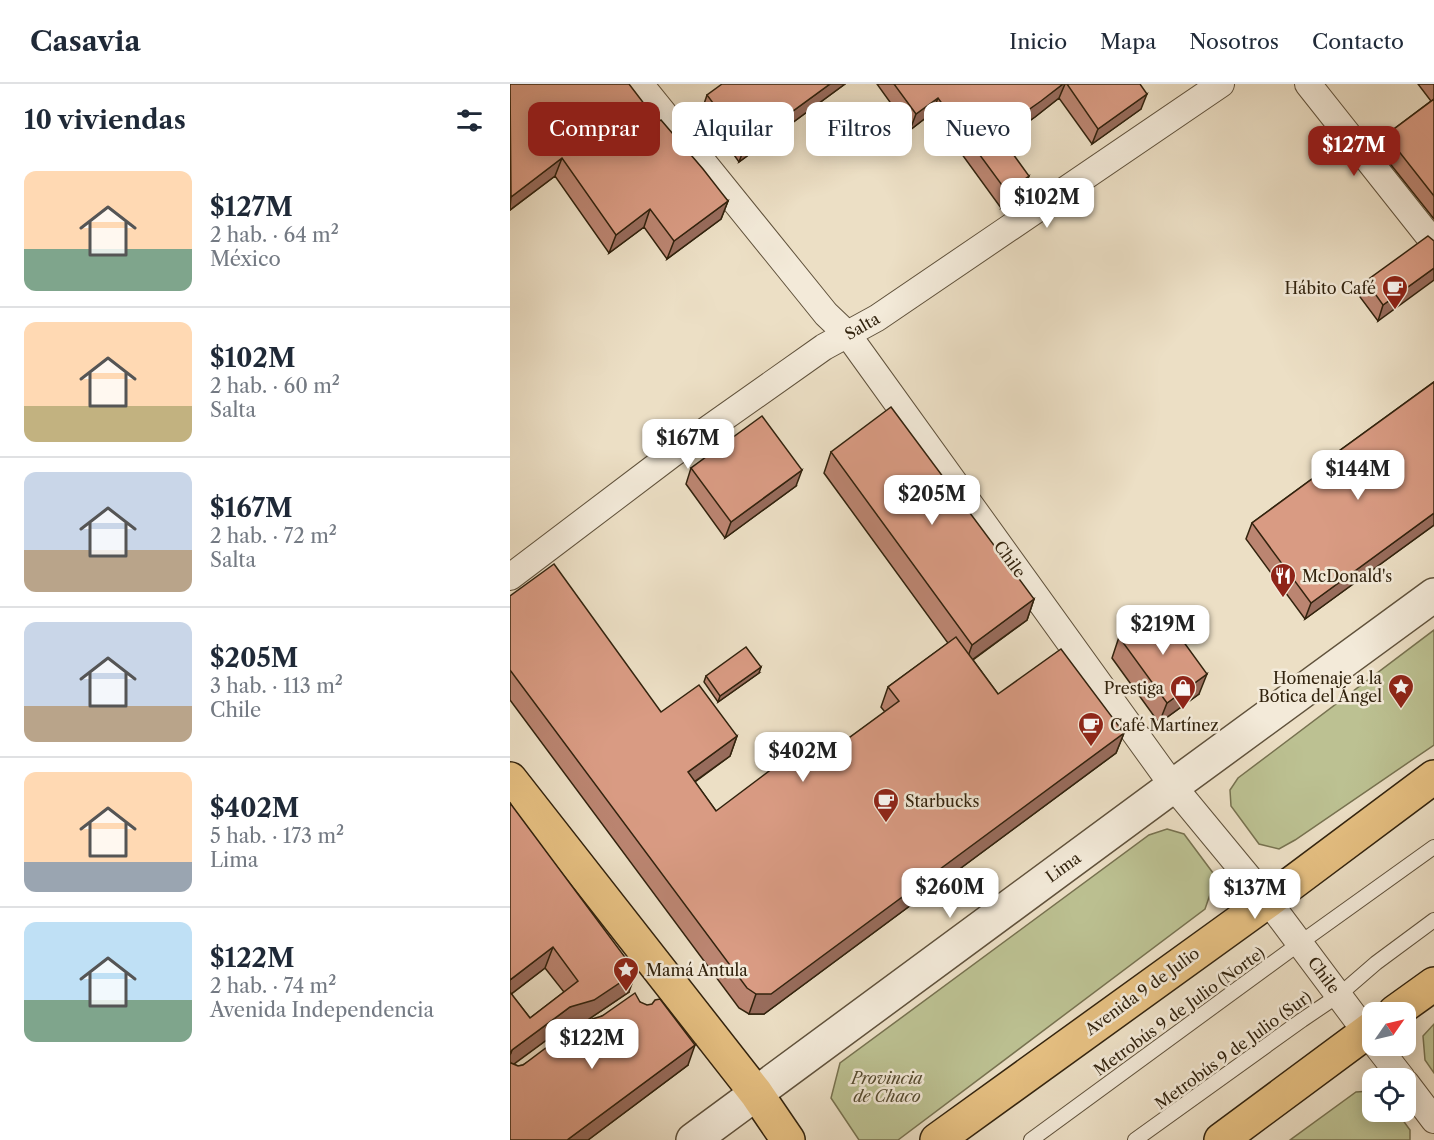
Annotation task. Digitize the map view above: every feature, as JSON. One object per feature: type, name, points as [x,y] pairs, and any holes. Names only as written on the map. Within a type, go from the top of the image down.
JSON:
[{"type":"main road","name":"Avenida 9 de Julio","points":[[938,1140],[1268,901],[1434,777]]},
{"type":"main road","points":[[510,779],[669,996],[756,1093],[788,1140]]},
{"type":"main road","points":[[1409,1002],[1434,984]]},
{"type":"main road","points":[[1221,1140],[1362,1043]]},
{"type":"street","name":"Chile","points":[[640,84],[826,314],[848,335],[1173,786],[1268,901],[1362,1023]]},
{"type":"street","name":"Salta","points":[[510,577],[671,455],[824,347],[877,318],[1221,84]]},
{"type":"street","points":[[1308,84],[1434,243]]},
{"type":"street","name":"Lima","points":[[693,1140],[1434,596]]},
{"type":"street","points":[[1416,1096],[1434,1120]]},
{"type":"lane","name":"Metrobús 9 de Julio (Norte)","points":[[1031,1140],[1434,847]]},
{"type":"lane","name":"Metrobús 9 de Julio (Sur)","points":[[1135,1140],[1340,995],[1376,963],[1434,920]]},
{"type":"green space","points":[[1434,630],[1434,745],[1295,840],[1279,849],[1259,844],[1231,806],[1230,790],[1238,778]]},
{"type":"green space","name":"Provincia de Chaco","points":[[1167,829],[1184,834],[1216,877],[1205,909],[898,1140],[859,1140],[831,1098],[840,1063],[1149,835]]},
{"type":"green space","points":[[1434,1024],[1434,1073],[1425,1060],[1423,1036]]},
{"type":"green space","points":[[1356,1092],[1362,1092],[1362,1122],[1404,1122],[1410,1130],[1410,1140],[1290,1140]]},
{"type":"building","points":[[510,84],[629,84],[643,102],[528,102],[528,156],[660,156],[661,120],[672,133],[672,156],[692,156],[728,201],[674,241],[650,209],[616,235],[562,158],[511,197]]},
{"type":"building","points":[[722,84],[830,84],[794,110],[794,102],[712,102],[707,95]]},
{"type":"building","points":[[894,84],[1063,84],[1031,108],[1031,102],[941,102],[938,98],[932,102],[924,102],[924,108],[916,114],[912,109],[912,102],[907,102]]},
{"type":"building","points":[[1067,84],[1140,84],[1147,94],[1098,129]]},
{"type":"building","points":[[1434,99],[1434,196],[1386,135]]},
{"type":"building","points":[[981,156],[1014,156],[1029,176],[1007,192]]},
{"type":"building","points":[[1428,236],[1434,241],[1434,268],[1383,305],[1366,281]]},
{"type":"building","points":[[1434,382],[1434,513],[1311,603],[1252,523],[1339,459],[1335,454]]},
{"type":"building","points":[[891,407],[1034,599],[972,645],[831,452]]},
{"type":"building","points":[[762,416],[802,470],[731,522],[691,468]]},
{"type":"building","points":[[554,564],[661,712],[699,685],[737,736],[688,772],[716,811],[789,756],[801,773],[899,701],[888,687],[956,637],[998,694],[1061,649],[1124,733],[771,994],[756,994],[747,988],[510,670],[510,596]]},
{"type":"building","points":[[1159,608],[1207,674],[1167,703],[1119,637]]},
{"type":"building","points":[[746,647],[761,667],[720,696],[706,676]]},
{"type":"building","points":[[510,803],[636,972],[594,1000],[570,1007],[512,1050],[510,1055],[510,992],[530,1018],[578,981],[553,947],[510,980]]},
{"type":"building","points":[[635,993],[640,1002],[647,1005],[660,999],[695,1045],[567,1140],[510,1140],[510,1062],[518,1066],[523,1065],[579,1023],[602,1016]]},
{"type":"place","name":"Hábito Café","points":[[1395,311]]},
{"type":"place","name":"McDonald's","points":[[1283,599]]},
{"type":"place","name":"Homenaje a la Botica del Ángel","points":[[1401,710]]},
{"type":"place","name":"Prestiga","points":[[1183,711]]},
{"type":"place","name":"Café Martínez","points":[[1091,748]]},
{"type":"place","name":"Starbucks","points":[[886,824]]},
{"type":"place","name":"Mamá Antula","points":[[626,993]]}]
